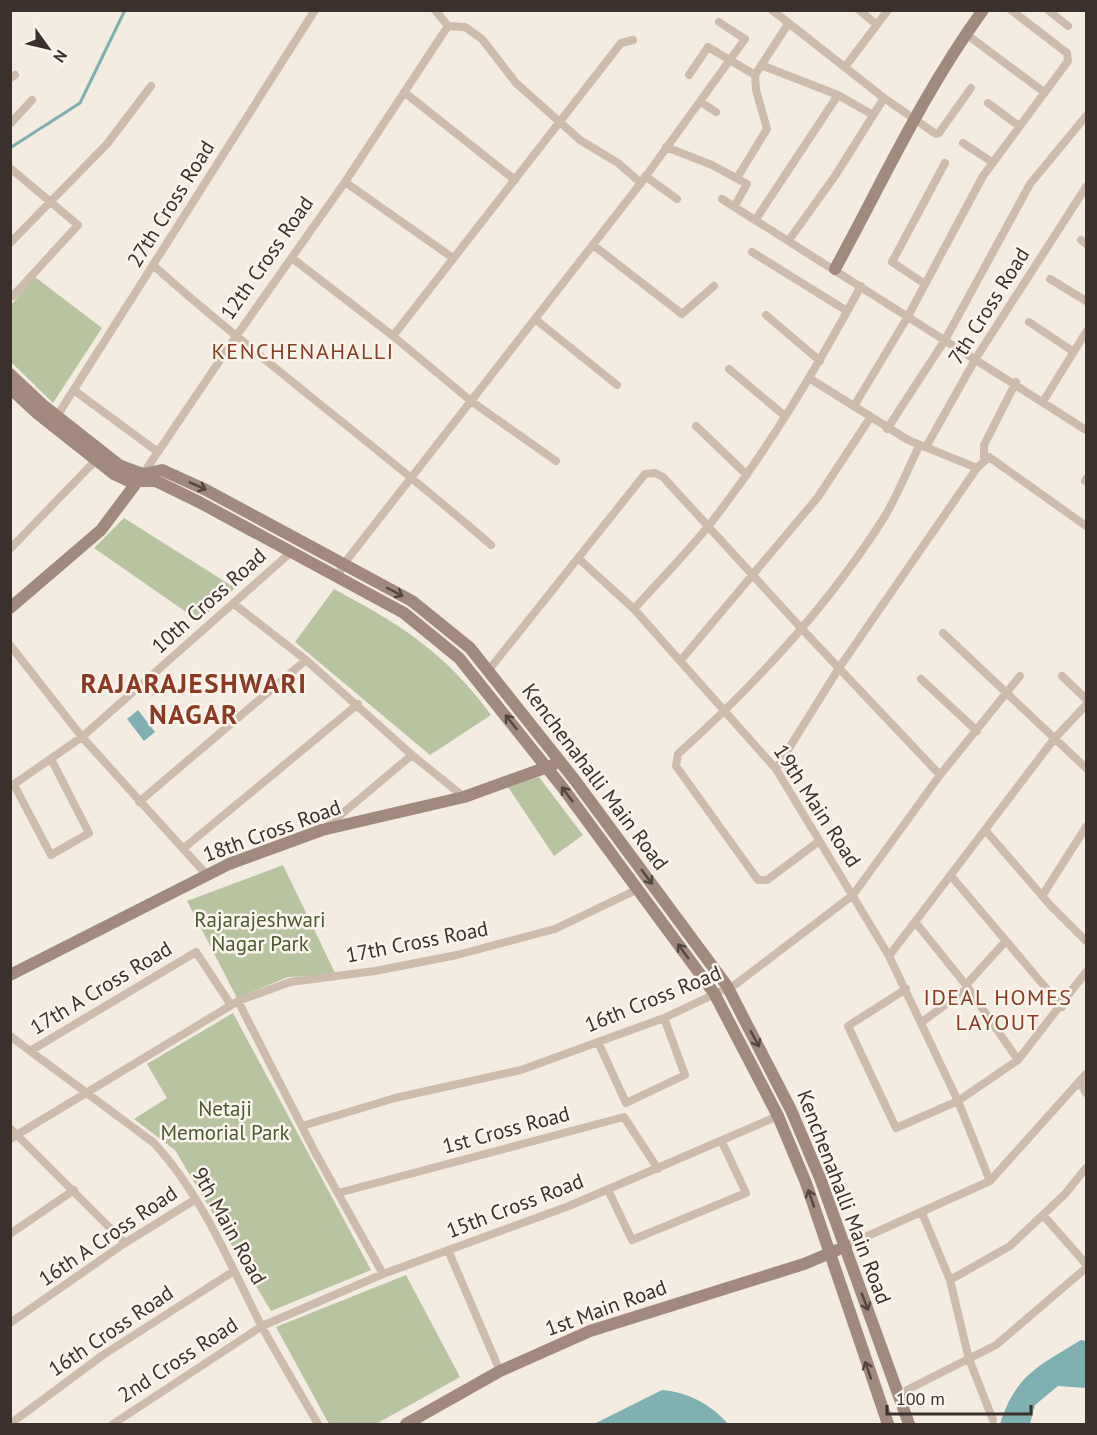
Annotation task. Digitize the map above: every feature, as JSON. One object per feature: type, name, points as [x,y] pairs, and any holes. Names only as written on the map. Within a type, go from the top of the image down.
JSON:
[{"type":"main road","points":[[835,269],[913,119],[983,10]]},
{"type":"main road","name":"Kenchenahalli Main Road","points":[[10,374],[105,456],[141,478]]},
{"type":"main road","name":"Kenchenahalli Main Road","points":[[10,388],[95,461],[122,478],[156,481],[404,613],[445,644],[459,658],[547,768],[714,993],[778,1116],[806,1183],[888,1425]]},
{"type":"main road","name":"Kenchenahalli Main Road","points":[[141,478],[162,470],[206,490],[412,601],[454,633],[488,670],[561,762],[727,986],[791,1110],[820,1178],[909,1425]]},
{"type":"main road","name":"12th Cross Road","points":[[10,608],[101,530],[141,478]]},
{"type":"main road","name":"18th Cross Road","points":[[10,975],[206,874],[322,830],[464,796],[561,762]]},
{"type":"main road","name":"1st Main Road","points":[[406,1425],[500,1371],[590,1331],[804,1264],[843,1247]]},
{"type":"street","name":"27th Cross Road","points":[[57,416],[315,10]]},
{"type":"street","points":[[435,10],[448,26],[465,27],[482,39],[516,83],[580,140],[677,199]]},
{"type":"street","points":[[772,10],[884,98],[938,134],[971,88]]},
{"type":"street","points":[[859,10],[877,25]]},
{"type":"street","points":[[844,67],[888,10]]},
{"type":"street","points":[[854,406],[907,318],[967,202],[992,162],[1066,63],[1068,56],[1011,10]]},
{"type":"street","points":[[1048,10],[1068,26]]},
{"type":"street","points":[[337,578],[343,565],[593,245],[730,62],[745,39],[719,22]]},
{"type":"street","points":[[737,178],[767,129],[756,90],[755,75],[788,24]]},
{"type":"street","name":"12th Cross Road","points":[[141,478],[235,338],[345,182],[448,26]]},
{"type":"street","points":[[966,34],[1044,92]]},
{"type":"street","points":[[393,336],[621,43],[633,40]]},
{"type":"street","points":[[689,75],[708,47],[755,75]]},
{"type":"street","points":[[761,65],[838,94],[873,115]]},
{"type":"street","points":[[10,243],[107,144],[151,86]]},
{"type":"street","points":[[404,92],[515,180]]},
{"type":"street","points":[[756,219],[838,94]]},
{"type":"street","points":[[789,240],[884,98]]},
{"type":"street","points":[[10,124],[32,100]]},
{"type":"street","points":[[700,102],[716,112]]},
{"type":"street","points":[[988,103],[1019,126]]},
{"type":"street","points":[[887,429],[945,340],[1030,184],[1086,116]]},
{"type":"street","points":[[963,143],[992,162]]},
{"type":"street","points":[[666,147],[737,178],[747,185],[734,207]]},
{"type":"street","points":[[925,284],[892,262],[945,163]]},
{"type":"street","points":[[10,168],[78,225],[13,296]]},
{"type":"street","points":[[345,182],[453,258]]},
{"type":"street","name":"7th Cross Road","points":[[818,842],[767,880],[758,880],[676,766],[678,754],[726,711],[801,628],[855,561],[886,513],[976,358],[1086,190]]},
{"type":"street","points":[[722,199],[835,269],[907,318],[1016,382],[1086,430]]},
{"type":"street","points":[[593,245],[682,314],[714,286]]},
{"type":"street","points":[[752,252],[848,311]]},
{"type":"street","points":[[292,258],[393,336],[471,401],[556,461]]},
{"type":"street","points":[[154,266],[235,338],[412,477],[491,545]]},
{"type":"street","points":[[1050,279],[1086,301]]},
{"type":"street","points":[[634,609],[709,526],[747,475],[820,361],[861,286]]},
{"type":"street","points":[[766,315],[820,361]]},
{"type":"street","points":[[535,319],[617,385]]},
{"type":"street","points":[[1029,322],[1074,352]]},
{"type":"street","points":[[1044,400],[1086,332]]},
{"type":"street","points":[[729,369],[785,416]]},
{"type":"street","points":[[809,378],[887,429],[923,447],[977,468]]},
{"type":"street","points":[[1016,382],[984,445],[984,458],[989,457],[1086,526]]},
{"type":"street","points":[[75,391],[158,452]]},
{"type":"street","points":[[681,660],[818,497],[870,417]]},
{"type":"street","points":[[696,426],[747,475]]},
{"type":"street","points":[[776,769],[839,668],[977,468],[989,457]]},
{"type":"street","points":[[10,549],[95,461]]},
{"type":"street","points":[[488,670],[645,474],[655,473],[663,477],[940,775]]},
{"type":"street","name":"10th Cross Road","points":[[12,786],[82,737],[290,553]]},
{"type":"street","name":"19th Main Road","points":[[579,559],[634,609],[776,769],[818,842],[889,956],[958,1101],[990,1181]]},
{"type":"street","points":[[234,604],[306,660],[412,754],[464,796]]},
{"type":"street","points":[[943,633],[1086,768]]},
{"type":"street","points":[[10,645],[82,737],[206,874]]},
{"type":"street","points":[[139,802],[306,660]]},
{"type":"street","name":"16th Cross Road","points":[[302,1126],[395,1098],[521,1070],[664,1018],[727,986],[736,984],[852,895],[940,775],[1020,676]]},
{"type":"street","points":[[1062,676],[1086,699]]},
{"type":"street","points":[[921,679],[977,730]]},
{"type":"street","points":[[184,848],[358,704]]},
{"type":"street","points":[[889,956],[1054,740],[1086,705]]},
{"type":"street","points":[[322,830],[412,754]]},
{"type":"street","points":[[12,786],[51,855],[89,833],[51,759]]},
{"type":"street","points":[[1042,896],[1086,827]]},
{"type":"street","points":[[986,831],[1042,896],[1086,941]]},
{"type":"street","points":[[951,877],[1004,943],[1062,1007]]},
{"type":"street","name":"17th Cross Road","points":[[14,1137],[235,1003],[290,982],[358,973],[457,955],[555,929],[638,889]]},
{"type":"street","points":[[916,923],[967,987],[1018,1060]]},
{"type":"street","points":[[922,1022],[967,987],[1004,943]]},
{"type":"street","name":"17th A Cross Road","points":[[30,1051],[196,952],[235,1003]]},
{"type":"street","points":[[906,989],[848,1026],[896,1128],[958,1101],[1018,1060],[1062,1007],[1086,972]]},
{"type":"street","points":[[235,1003],[383,1274]]},
{"type":"street","points":[[598,1042],[626,1103],[685,1075],[664,1018]]},
{"type":"street","name":"9th Main Road","points":[[10,1036],[154,1143],[171,1162],[196,1199],[262,1326],[318,1425]]},
{"type":"street","points":[[843,1247],[922,1214],[990,1181],[1086,1074]]},
{"type":"street","points":[[1080,1083],[1086,1093]]},
{"type":"street","name":"15th Cross Road","points":[[262,1326],[383,1274],[608,1190],[778,1116]]},
{"type":"street","name":"1st Cross Road","points":[[338,1193],[624,1118],[658,1169]]},
{"type":"street","points":[[10,1128],[14,1137],[74,1190],[125,1243]]},
{"type":"street","points":[[608,1190],[632,1240],[746,1193],[722,1142]]},
{"type":"street","points":[[950,1280],[1010,1246],[1043,1215],[1086,1168]]},
{"type":"street","points":[[13,1228],[74,1190]]},
{"type":"street","name":"16th A Cross Road","points":[[10,1323],[125,1243],[196,1199]]},
{"type":"street","points":[[922,1214],[950,1280],[969,1359],[993,1420]]},
{"type":"street","points":[[898,1394],[996,1345],[1086,1266],[1043,1215]]},
{"type":"street","points":[[448,1251],[500,1371]]},
{"type":"street","name":"16th Cross Road","points":[[10,1424],[103,1355],[234,1271]]},
{"type":"street","name":"2nd Cross Road","points":[[113,1425],[262,1326]]},
{"type":"green space","points":[[35,277],[102,328],[53,403],[11,362],[11,305]]},
{"type":"green space","points":[[124,518],[235,588],[199,621],[94,548]]},
{"type":"green space","points":[[334,589],[401,628],[439,657],[474,693],[491,715],[430,755],[295,642]]},
{"type":"green space","points":[[539,777],[583,835],[554,856],[508,787]]},
{"type":"green space","name":"Rajarajeshwari Nagar Park","points":[[283,865],[336,975],[288,977],[237,998],[187,901]]},
{"type":"green space","name":"Netaji Memorial Park","points":[[233,1013],[371,1270],[271,1311],[175,1150],[134,1119],[167,1098],[147,1064]]},
{"type":"green space","points":[[406,1275],[460,1377],[376,1424],[329,1424],[276,1327]]},
{"type":"water","points":[[138,710],[155,732],[144,741],[127,719]]},
{"type":"water","points":[[1081,1340],[1086,1341],[1086,1388],[1058,1386],[1035,1405],[1030,1424],[1000,1424],[1006,1407],[1022,1382],[1041,1365]]},
{"type":"water","points":[[662,1390],[680,1393],[698,1400],[728,1424],[594,1424]]},
{"type":"waterway","points":[[10,148],[80,103],[125,10]]},
{"type":"district","name":"KENCHENAHALLI","points":[[303,351]]},
{"type":"district","name":"RAJARAJESHWARI NAGAR","points":[[194,700]]},
{"type":"district","name":"IDEAL HOMES LAYOUT","points":[[998,1010]]}]
